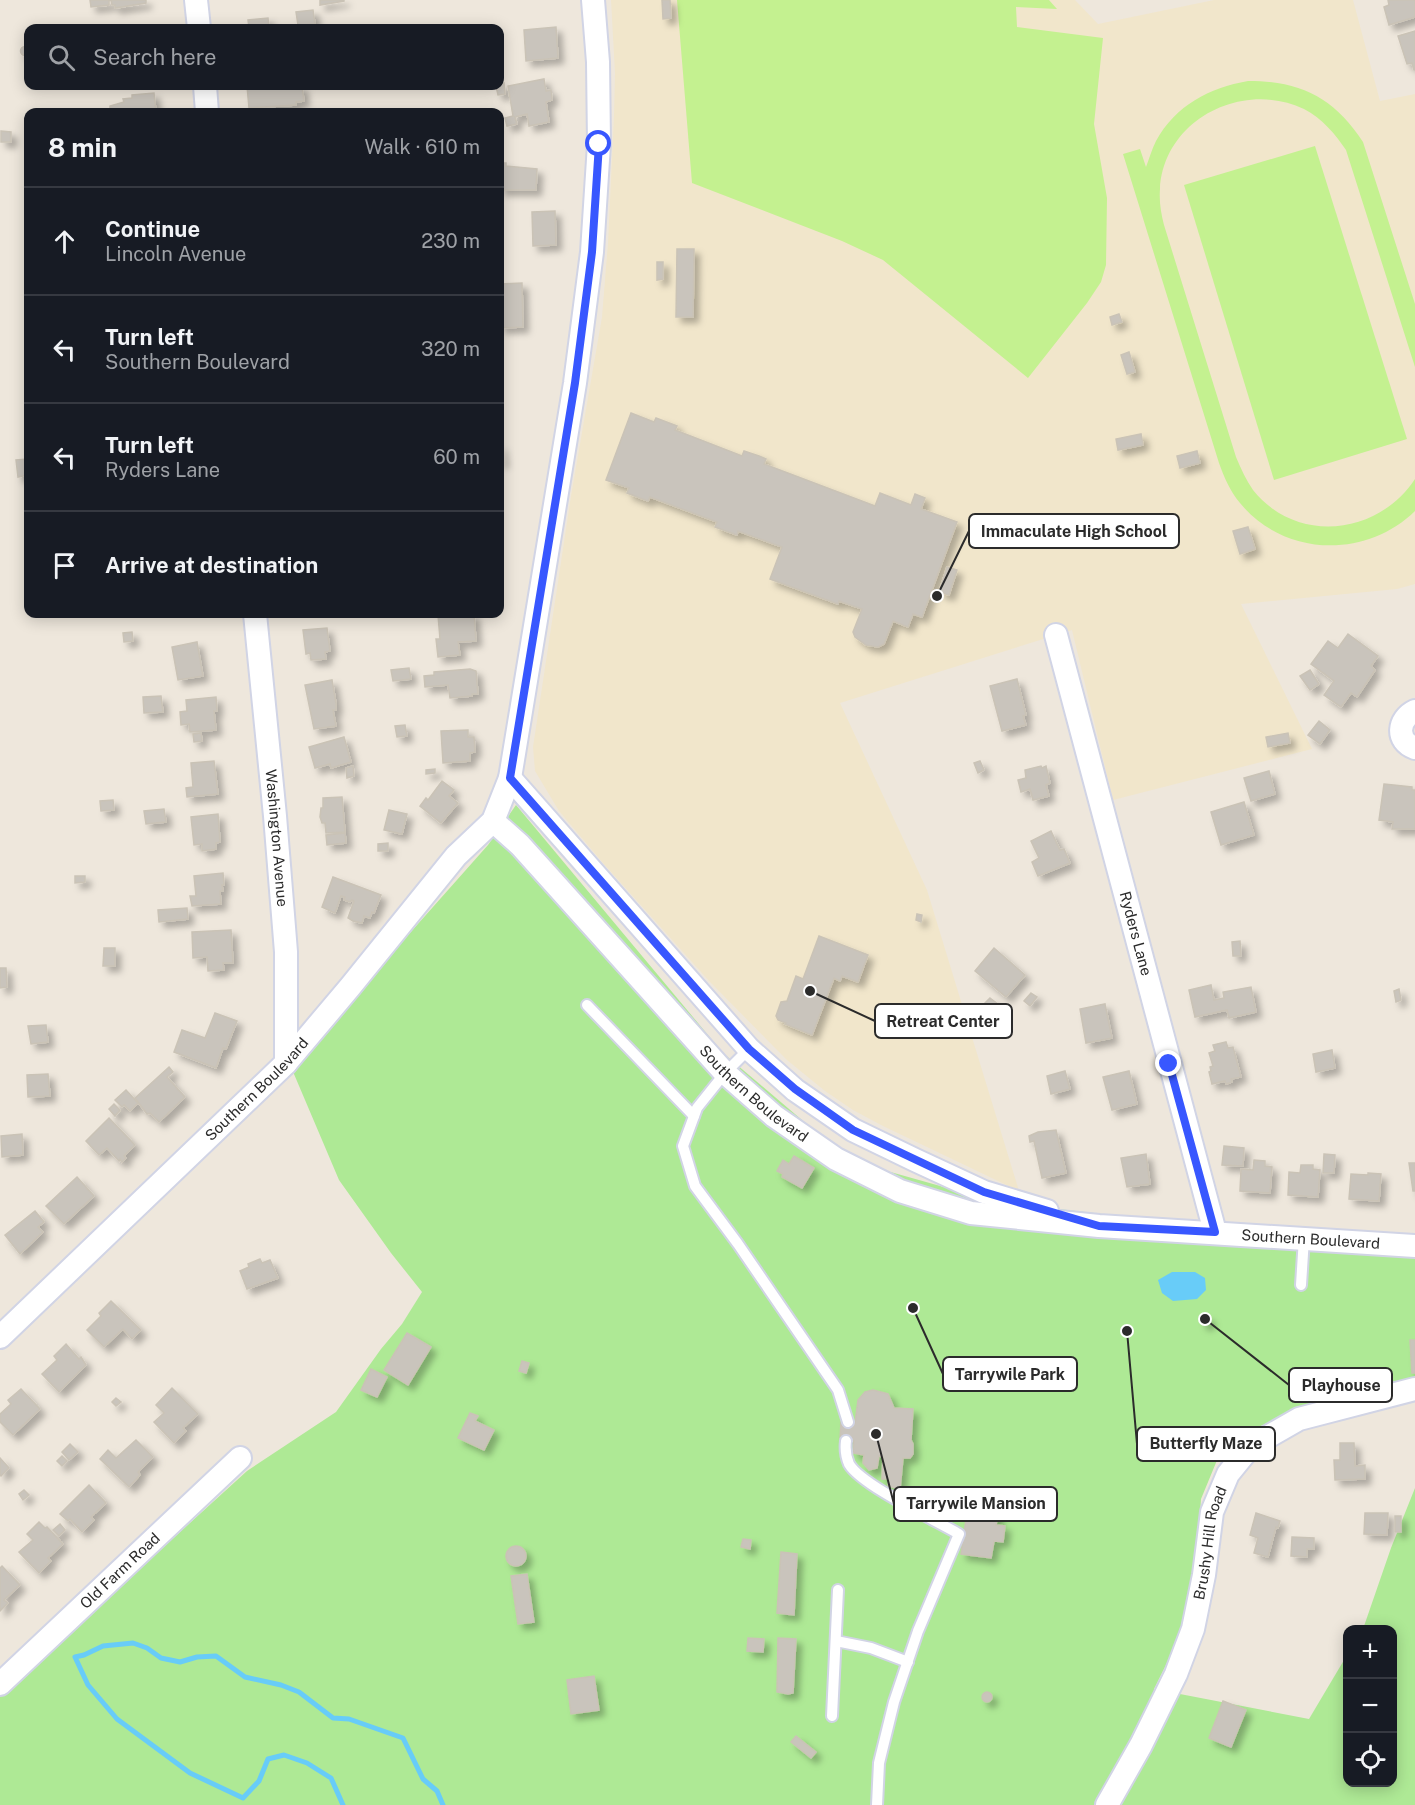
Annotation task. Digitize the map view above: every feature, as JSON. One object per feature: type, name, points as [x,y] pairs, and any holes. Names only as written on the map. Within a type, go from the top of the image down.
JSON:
[{"type":"street","points":[[196,0],[199,24]]},
{"type":"street","points":[[510,778],[575,383],[592,252],[599,144],[598,62],[593,0]]},
{"type":"street","points":[[205,90],[207,108]]},
{"type":"street","name":"Washington Avenue","points":[[255,618],[286,952],[286,1063]]},
{"type":"street","name":"Ryders Lane","points":[[1056,635],[1215,1232]]},
{"type":"street","points":[[1415,711],[1404,718],[1401,730],[1405,741],[1415,748]]},
{"type":"street","name":"Southern Boulevard","points":[[0,1337],[286,1063],[456,856],[493,821],[510,778],[749,1049],[795,1089],[853,1130],[984,1192],[1099,1226]]},
{"type":"street","name":"Southern Boulevard","points":[[493,821],[520,845],[725,1073],[774,1116],[836,1159],[900,1191],[971,1213],[1099,1226],[1415,1246]]},
{"type":"street","name":"Brushy Hill Road","points":[[1107,1805],[1141,1745],[1176,1674],[1193,1629],[1204,1575],[1212,1512],[1228,1474],[1250,1448],[1299,1419],[1415,1389]]},
{"type":"street","name":"Old Farm Road","points":[[0,1684],[240,1458]]},
{"type":"lane","points":[[587,1005],[694,1116]]},
{"type":"lane","points":[[749,1049],[725,1073],[698,1108],[683,1146],[695,1186],[738,1244],[838,1390],[848,1422]]},
{"type":"lane","points":[[1301,1285],[1304,1238]]},
{"type":"lane","points":[[846,1441],[845,1450],[849,1464],[864,1480],[959,1534],[918,1631],[894,1702],[879,1763],[877,1805]]},
{"type":"lane","points":[[832,1716],[838,1590]]},
{"type":"lane","points":[[836,1641],[871,1648],[908,1662]]},
{"type":"shaded area","points":[[611,0],[1075,0],[1098,24],[1214,0],[1353,0],[1380,101],[1415,94],[1415,584],[1397,589],[1241,604],[1312,749],[1113,800],[1072,630],[840,703],[927,890],[1019,1191],[853,1110],[787,1060],[710,982],[603,863],[559,811],[535,771],[533,747],[571,496],[602,317],[614,116],[615,73]]},
{"type":"green space","points":[[677,0],[1049,0],[1057,9],[1016,7],[1017,27],[1103,38],[1094,124],[1107,198],[1106,265],[1101,282],[1087,303],[1028,378],[883,260],[842,241],[692,183]]},
{"type":"green space","points":[[1248,81],[1284,84],[1314,95],[1328,103],[1352,127],[1363,142],[1415,304],[1415,367],[1346,150],[1317,117],[1304,109],[1280,101],[1256,99],[1233,103],[1211,112],[1191,125],[1176,143],[1165,164],[1160,189],[1163,221],[1236,457],[1253,490],[1271,508],[1292,519],[1314,525],[1337,526],[1359,522],[1380,512],[1399,498],[1415,479],[1415,511],[1395,527],[1373,538],[1350,544],[1326,545],[1302,542],[1279,534],[1258,521],[1230,489],[1219,463],[1123,154],[1140,149],[1146,167],[1156,141],[1173,117],[1207,94]]},
{"type":"green space","points":[[1315,146],[1407,439],[1274,480],[1184,185]]},
{"type":"green space","points":[[516,805],[723,1053],[829,1143],[887,1171],[997,1202],[1227,1228],[1415,1242],[1415,1382],[1287,1416],[1235,1436],[1220,1453],[1201,1499],[1195,1590],[1174,1649],[1154,1689],[1309,1719],[1343,1662],[1343,1787],[1397,1787],[1397,1625],[1364,1625],[1415,1488],[1415,1805],[0,1805],[0,1679],[45,1648],[135,1573],[247,1471],[336,1412],[381,1349],[402,1324],[422,1292],[339,1180],[291,1067],[488,845]]},
{"type":"water","points":[[1172,1272],[1195,1272],[1205,1278],[1206,1290],[1197,1299],[1173,1301],[1162,1293],[1158,1280]]},
{"type":"building","points":[[90,0],[111,0],[109,5],[91,7]]},
{"type":"building","points":[[111,0],[146,0],[146,3],[115,8]]},
{"type":"building","points":[[320,0],[344,0],[344,1],[320,5]]},
{"type":"building","points":[[662,0],[670,0],[671,18],[663,19]]},
{"type":"building","points":[[1388,0],[1415,0],[1415,17],[1389,25],[1384,7],[1389,5]]},
{"type":"building","points":[[313,10],[315,24],[298,24],[296,12]]},
{"type":"building","points":[[268,18],[269,24],[248,24],[248,20]]},
{"type":"building","points":[[556,27],[558,58],[526,61],[524,30]]},
{"type":"building","points":[[1415,31],[1414,70],[1412,63],[1407,64],[1398,36]]},
{"type":"building","points":[[544,79],[546,91],[551,90],[552,100],[546,102],[549,122],[529,126],[527,114],[515,117],[517,124],[507,126],[505,118],[513,116],[508,86]]},
{"type":"building","points":[[504,83],[505,94],[498,95],[497,90],[504,90]]},
{"type":"building","points":[[247,90],[303,90],[304,101],[296,102],[296,105],[249,108]]},
{"type":"building","points":[[154,93],[156,108],[110,108],[110,106],[124,102],[123,99],[132,98],[132,95]]},
{"type":"building","points":[[1,131],[11,132],[11,142],[1,142]]},
{"type":"building","points":[[504,163],[506,166],[537,169],[536,190],[504,190]]},
{"type":"building","points":[[555,211],[556,245],[533,246],[532,212]]},
{"type":"building","points":[[677,249],[694,249],[693,317],[676,317]]},
{"type":"building","points":[[657,262],[663,262],[663,279],[657,280]]},
{"type":"building","points":[[522,283],[523,327],[504,328],[504,284]]},
{"type":"building","points":[[1119,314],[1122,322],[1112,325],[1110,317]]},
{"type":"building","points":[[1129,352],[1135,372],[1127,374],[1121,355]]},
{"type":"building","points":[[631,413],[654,422],[656,418],[677,426],[675,430],[742,456],[744,451],[759,456],[766,459],[764,464],[875,506],[880,493],[911,505],[915,494],[925,498],[921,509],[957,522],[922,617],[913,614],[908,627],[893,621],[884,644],[878,647],[866,645],[855,637],[853,632],[862,609],[839,601],[838,604],[770,579],[782,547],[738,531],[737,535],[715,527],[717,522],[650,497],[648,501],[627,493],[629,488],[606,480]]},
{"type":"building","points":[[1141,434],[1143,445],[1118,450],[1116,439]]},
{"type":"building","points":[[1197,451],[1200,463],[1180,468],[1177,456]]},
{"type":"building","points":[[24,459],[24,476],[18,477],[16,460]]},
{"type":"building","points":[[1248,527],[1255,549],[1240,554],[1233,531]]},
{"type":"building","points":[[947,567],[957,570],[949,595],[939,592]]},
{"type":"building","points":[[438,618],[474,618],[476,641],[458,642],[460,655],[438,657],[436,639],[440,639]]},
{"type":"building","points":[[327,628],[330,651],[325,652],[326,659],[311,660],[310,653],[306,654],[303,630]]},
{"type":"building","points":[[132,632],[133,641],[124,642],[123,633]]},
{"type":"building","points":[[1348,634],[1378,656],[1371,666],[1375,670],[1357,697],[1351,693],[1341,707],[1324,695],[1334,681],[1311,664],[1328,641],[1338,648]]},
{"type":"building","points":[[197,642],[203,676],[178,680],[172,647]]},
{"type":"building","points":[[409,668],[411,679],[393,681],[391,670]]},
{"type":"building","points":[[470,669],[476,671],[478,694],[450,698],[448,685],[425,687],[424,676],[434,675],[434,672]]},
{"type":"building","points":[[1310,670],[1319,684],[1310,690],[1300,676]]},
{"type":"building","points":[[1017,679],[1026,715],[1023,716],[1026,725],[1002,731],[990,686]]},
{"type":"building","points":[[332,680],[336,703],[336,710],[333,710],[336,726],[314,729],[305,685]]},
{"type":"building","points":[[161,696],[163,712],[144,713],[143,697]]},
{"type":"building","points":[[216,697],[217,711],[214,711],[216,730],[190,732],[189,724],[181,725],[180,712],[187,711],[186,700]]},
{"type":"building","points":[[1319,721],[1330,730],[1320,744],[1308,735]]},
{"type":"building","points":[[405,725],[407,736],[397,737],[395,726]]},
{"type":"building","points":[[468,730],[468,737],[474,737],[475,752],[470,753],[470,761],[443,763],[441,731]]},
{"type":"building","points":[[201,733],[202,741],[194,742],[193,734]]},
{"type":"building","points":[[1288,733],[1290,743],[1268,747],[1266,737]]},
{"type":"building","points":[[344,737],[351,762],[331,768],[330,764],[315,768],[309,747]]},
{"type":"building","points":[[214,761],[218,794],[187,797],[186,788],[193,787],[191,763]]},
{"type":"building","points":[[980,761],[984,770],[978,773],[974,763]]},
{"type":"building","points":[[353,766],[354,776],[347,778],[346,768]]},
{"type":"building","points":[[1041,766],[1042,768],[1046,766],[1050,783],[1046,785],[1049,796],[1033,800],[1030,789],[1021,792],[1018,780],[1026,778],[1025,770]]},
{"type":"building","points":[[435,769],[435,773],[426,774],[426,770]]},
{"type":"building","points":[[1269,771],[1275,794],[1251,801],[1244,778]]},
{"type":"building","points":[[442,781],[454,790],[449,796],[458,803],[441,823],[420,806],[426,798],[428,800]]},
{"type":"building","points":[[1384,784],[1412,787],[1412,790],[1415,790],[1415,829],[1392,829],[1393,822],[1379,820]]},
{"type":"building","points":[[342,797],[345,832],[326,833],[325,823],[322,823],[320,817],[323,798]]},
{"type":"building","points":[[113,800],[114,810],[101,811],[100,801]]},
{"type":"building","points":[[1244,802],[1254,835],[1221,845],[1211,812]]},
{"type":"building","points":[[164,809],[166,822],[146,824],[144,811]]},
{"type":"building","points":[[389,810],[407,814],[402,834],[384,830]]},
{"type":"building","points":[[218,814],[220,842],[216,843],[216,849],[202,851],[202,844],[194,845],[191,817]]},
{"type":"building","points":[[1051,831],[1060,850],[1064,849],[1070,863],[1038,876],[1032,862],[1039,858],[1031,841]]},
{"type":"building","points":[[345,833],[346,843],[327,845],[326,835]]},
{"type":"building","points":[[388,843],[388,851],[378,851],[378,844]]},
{"type":"building","points":[[223,873],[223,891],[220,891],[221,904],[192,906],[190,896],[196,896],[194,876]]},
{"type":"building","points":[[75,876],[85,876],[85,882],[75,883]]},
{"type":"building","points":[[333,877],[381,895],[370,918],[364,916],[362,923],[348,918],[354,901],[344,900],[345,897],[341,896],[335,913],[322,907]]},
{"type":"building","points":[[187,908],[188,919],[159,922],[158,910]]},
{"type":"building","points":[[917,914],[922,915],[921,922],[916,920]]},
{"type":"building","points":[[231,930],[233,963],[223,963],[224,970],[208,971],[207,957],[193,958],[192,932]]},
{"type":"building","points":[[819,936],[868,955],[858,982],[842,976],[840,981],[834,978],[812,1035],[785,1024],[776,1016],[781,1002],[787,1001],[796,976],[803,979]]},
{"type":"building","points":[[1240,941],[1241,956],[1233,956],[1232,942]]},
{"type":"building","points":[[104,948],[115,948],[115,966],[103,966]]},
{"type":"building","points":[[994,948],[1025,975],[1006,997],[975,971]]},
{"type":"building","points":[[0,968],[6,968],[7,987],[0,988]]},
{"type":"building","points":[[1211,985],[1214,1000],[1224,998],[1223,992],[1251,987],[1256,1012],[1229,1018],[1227,1010],[1195,1017],[1189,990]]},
{"type":"building","points":[[1399,989],[1401,1000],[1396,1002],[1394,991]]},
{"type":"building","points":[[1031,993],[1037,997],[1030,1006],[1024,1001]]},
{"type":"building","points":[[990,998],[998,1004],[991,1011],[984,1004]]},
{"type":"building","points":[[1105,1004],[1112,1038],[1086,1043],[1080,1009]]},
{"type":"building","points":[[215,1013],[237,1021],[216,1068],[174,1052],[182,1030],[205,1038]]},
{"type":"building","points":[[46,1025],[48,1042],[31,1044],[28,1026]]},
{"type":"building","points":[[1226,1042],[1228,1048],[1233,1047],[1241,1077],[1231,1079],[1232,1082],[1226,1084],[1225,1081],[1212,1084],[1209,1072],[1210,1067],[1213,1066],[1209,1053],[1215,1051],[1213,1045]]},
{"type":"building","points":[[1332,1050],[1335,1068],[1316,1072],[1313,1054]]},
{"type":"building","points":[[169,1067],[173,1072],[167,1077],[185,1097],[159,1122],[150,1113],[147,1114],[135,1098]]},
{"type":"building","points":[[1065,1071],[1070,1089],[1051,1094],[1047,1076]]},
{"type":"building","points":[[1129,1071],[1137,1104],[1112,1110],[1103,1077]]},
{"type":"building","points":[[48,1074],[50,1096],[28,1097],[27,1075]]},
{"type":"building","points":[[126,1090],[138,1103],[130,1111],[115,1100]]},
{"type":"building","points":[[114,1104],[120,1110],[115,1116],[109,1109]]},
{"type":"building","points":[[109,1118],[135,1145],[124,1156],[126,1158],[122,1162],[107,1148],[99,1155],[86,1141]]},
{"type":"building","points":[[1056,1130],[1066,1173],[1042,1178],[1034,1141],[1030,1142],[1029,1136],[1038,1132]]},
{"type":"building","points":[[22,1134],[23,1155],[2,1157],[1,1136]]},
{"type":"building","points":[[1224,1146],[1244,1148],[1243,1166],[1222,1165]]},
{"type":"building","points":[[1146,1154],[1150,1184],[1127,1187],[1121,1158]]},
{"type":"building","points":[[1324,1154],[1335,1155],[1334,1173],[1323,1173]]},
{"type":"building","points":[[794,1156],[814,1168],[802,1188],[782,1177],[783,1174],[777,1171],[783,1160],[789,1164]]},
{"type":"building","points":[[1254,1160],[1265,1161],[1265,1166],[1272,1167],[1270,1193],[1240,1191],[1241,1169],[1253,1170]]},
{"type":"building","points":[[1409,1163],[1415,1163],[1415,1191],[1413,1191]]},
{"type":"building","points":[[1301,1165],[1313,1165],[1313,1169],[1320,1170],[1318,1197],[1288,1195],[1289,1172],[1300,1173]]},
{"type":"building","points":[[1368,1173],[1381,1174],[1379,1201],[1349,1199],[1351,1174],[1368,1175]]},
{"type":"building","points":[[77,1177],[94,1196],[64,1224],[46,1206]]},
{"type":"building","points":[[35,1211],[44,1222],[38,1227],[43,1232],[20,1254],[5,1235]]},
{"type":"building","points":[[260,1259],[262,1263],[270,1260],[278,1278],[247,1289],[240,1271],[249,1267],[248,1264]]},
{"type":"building","points":[[111,1301],[141,1330],[132,1339],[123,1329],[104,1347],[87,1330],[101,1316],[99,1313]]},
{"type":"building","points":[[1205,1316],[1209,1320],[1205,1324],[1201,1320]]},
{"type":"building","points":[[407,1333],[431,1347],[408,1385],[384,1370]]},
{"type":"building","points":[[1410,1340],[1415,1340],[1415,1373],[1412,1373]]},
{"type":"building","points":[[66,1344],[79,1359],[81,1357],[86,1365],[59,1392],[42,1374],[57,1360],[54,1356]]},
{"type":"building","points":[[522,1361],[529,1363],[526,1373],[519,1371]]},
{"type":"building","points":[[371,1369],[387,1377],[377,1397],[361,1390]]},
{"type":"building","points":[[172,1388],[198,1414],[183,1428],[186,1431],[174,1443],[154,1422],[164,1413],[156,1405]]},
{"type":"building","points":[[21,1389],[40,1409],[13,1435],[0,1422],[0,1414],[11,1404],[8,1400]]},
{"type":"building","points":[[873,1390],[888,1394],[894,1408],[913,1409],[911,1440],[913,1454],[910,1458],[903,1458],[900,1489],[888,1486],[889,1479],[882,1479],[883,1457],[879,1456],[877,1468],[869,1470],[863,1463],[864,1455],[853,1453],[854,1441],[840,1440],[841,1422],[855,1423],[858,1400],[865,1392]]},
{"type":"building","points":[[116,1398],[121,1402],[116,1406],[112,1402]]},
{"type":"building","points":[[470,1413],[478,1416],[475,1421],[494,1430],[484,1450],[458,1438]]},
{"type":"building","points":[[136,1440],[153,1457],[138,1472],[140,1475],[129,1487],[100,1459],[108,1450],[116,1458]]},
{"type":"building","points":[[1340,1443],[1354,1443],[1355,1466],[1365,1465],[1365,1479],[1335,1480],[1334,1460],[1340,1460]]},
{"type":"building","points":[[70,1444],[78,1452],[69,1460],[62,1452]]},
{"type":"building","points":[[62,1456],[67,1461],[62,1466],[57,1461]]},
{"type":"building","points":[[0,1458],[9,1468],[1,1476],[0,1475]]},
{"type":"building","points":[[89,1485],[106,1503],[91,1517],[94,1520],[82,1532],[70,1519],[68,1521],[60,1514]]},
{"type":"building","points":[[24,1490],[29,1495],[23,1500],[19,1494]]},
{"type":"building","points":[[969,1498],[1000,1503],[996,1525],[1005,1526],[1003,1542],[994,1541],[991,1558],[961,1554]]},
{"type":"building","points":[[1256,1513],[1280,1521],[1278,1528],[1276,1527],[1268,1557],[1254,1553],[1258,1538],[1250,1535]]},
{"type":"building","points":[[1365,1513],[1388,1513],[1387,1535],[1364,1534]]},
{"type":"building","points":[[1395,1516],[1401,1516],[1401,1532],[1395,1532]]},
{"type":"building","points":[[39,1522],[63,1544],[48,1558],[51,1561],[39,1573],[19,1552],[33,1540],[27,1534]]},
{"type":"building","points":[[60,1524],[65,1530],[59,1536],[53,1530]]},
{"type":"building","points":[[1292,1537],[1314,1538],[1314,1549],[1307,1549],[1307,1557],[1291,1556]]},
{"type":"building","points":[[743,1539],[751,1540],[750,1549],[741,1547]]},
{"type":"building","points":[[516,1546],[523,1549],[526,1556],[523,1563],[516,1566],[509,1563],[506,1556],[509,1549]]},
{"type":"building","points":[[781,1552],[797,1554],[794,1615],[777,1613]]},
{"type":"building","points":[[2,1566],[20,1585],[4,1600],[8,1603],[0,1611],[0,1568]]},
{"type":"building","points":[[527,1574],[534,1622],[518,1624],[511,1576]]},
{"type":"building","points":[[748,1638],[764,1639],[763,1652],[747,1651]]},
{"type":"building","points":[[778,1638],[796,1639],[793,1693],[777,1692]]},
{"type":"building","points":[[594,1676],[599,1710],[571,1714],[567,1680]]},
{"type":"building","points":[[987,1692],[991,1693],[991,1701],[987,1702],[983,1701],[982,1697],[983,1693]]},
{"type":"building","points":[[1223,1701],[1246,1710],[1231,1747],[1209,1738]]},
{"type":"building","points":[[796,1736],[816,1752],[811,1758],[791,1742]]},
{"type":"waterway","points":[[343,1805],[331,1778],[307,1763],[284,1755],[268,1759],[259,1781],[243,1798],[190,1773],[117,1719],[88,1685],[75,1657],[103,1646],[133,1643],[147,1648],[161,1658],[180,1662],[197,1657],[216,1656],[245,1677],[281,1685],[299,1692],[333,1718],[349,1719],[403,1738],[423,1779],[437,1791],[443,1805]]},
{"type":"place","name":"Immaculate High School","points":[[937,596]]},
{"type":"place","name":"Retreat Center","points":[[810,991]]},
{"type":"place","name":"Tarrywile Park","points":[[913,1308]]},
{"type":"place","name":"Playhouse","points":[[1205,1319]]},
{"type":"place","name":"Butterfly Maze","points":[[1127,1331]]},
{"type":"place","name":"Tarrywile Mansion","points":[[876,1434]]},
{"type":"route","points":[[599,144],[592,252],[575,383],[510,778],[749,1049],[795,1089],[853,1130],[984,1192],[1099,1226],[1215,1232],[1169,1064]]}]
